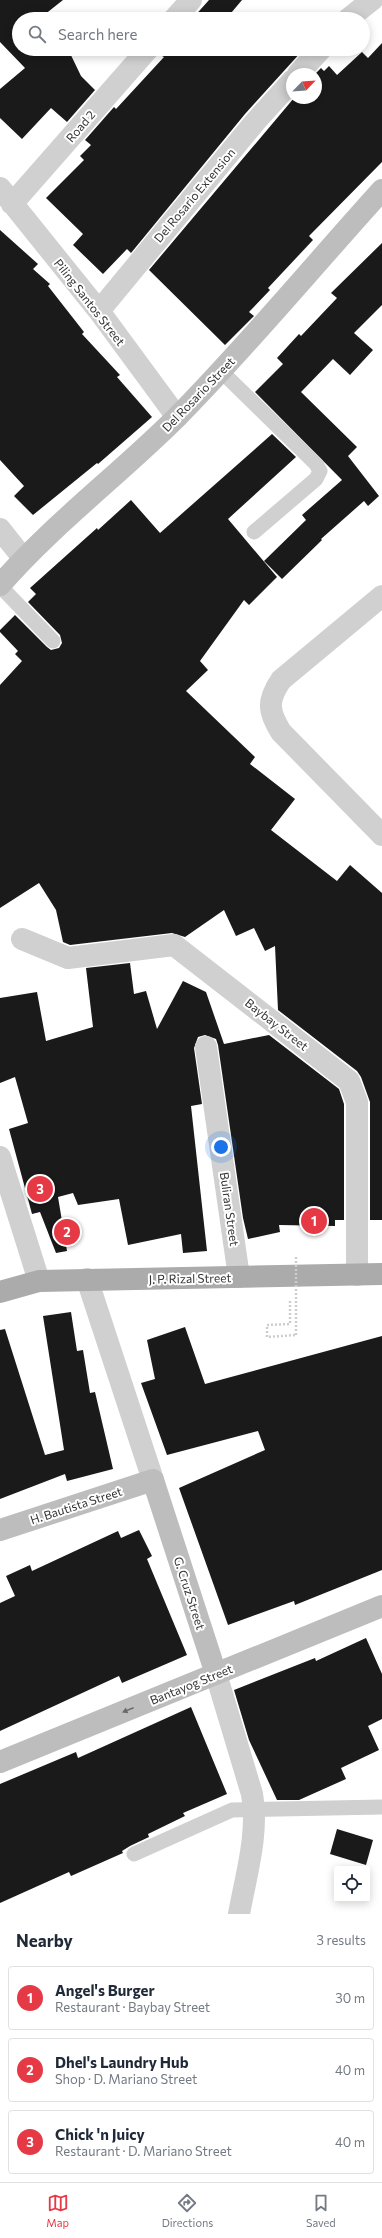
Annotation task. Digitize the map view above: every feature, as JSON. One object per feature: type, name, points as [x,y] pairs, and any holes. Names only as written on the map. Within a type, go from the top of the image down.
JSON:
[{"type":"main road","name":"J. P. Rizal Street","points":[[0,1292],[39,1281],[382,1274]]},
{"type":"street","points":[[180,12],[191,0]]},
{"type":"street","points":[[357,12],[372,0]]},
{"type":"street","name":"Road 2","points":[[6,196],[141,56]]},
{"type":"street","points":[[304,68],[315,56]]},
{"type":"street","name":"Del Rosario Extension","points":[[98,311],[255,122],[286,88]]},
{"type":"street","name":"Del Rosario Street","points":[[0,586],[23,558],[125,467],[177,417],[382,190]]},
{"type":"street","name":"Piling Santos Street","points":[[6,196],[98,311],[177,417]]},
{"type":"street","points":[[0,529],[23,558]]},
{"type":"street","points":[[382,596],[281,680],[273,692],[270,705],[273,720],[281,732],[382,835]]},
{"type":"street","name":"Baybay Street","points":[[22,939],[68,958],[174,945],[349,1081],[357,1102],[356,1275]]},
{"type":"street","name":"Buliran Street","points":[[206,1047],[239,1277]]},
{"type":"street","points":[[0,1157],[39,1281]]},
{"type":"street","name":"G. Cruz Street","points":[[86,1279],[216,1674],[252,1794],[255,1810],[253,1834],[239,1914]]},
{"type":"street","name":"H. Bautista Street","points":[[0,1530],[153,1480]]},
{"type":"street","name":"Bantayog Street","points":[[0,1762],[382,1606]]},
{"type":"lane","points":[[220,371],[316,464],[320,471],[316,479],[254,532]]},
{"type":"lane","points":[[0,586],[53,641]]},
{"type":"lane","points":[[134,1854],[232,1810],[382,1807]]},
{"type":"path","points":[[290,1324],[266,1325],[267,1337],[296,1335],[296,1257]]},
{"type":"building","points":[[0,0],[63,0],[48,12],[12,12],[12,54],[0,42]]},
{"type":"building","points":[[209,0],[242,0],[232,12],[198,12]]},
{"type":"building","points":[[382,43],[382,162],[309,236],[313,240],[268,288],[270,290],[249,312],[254,316],[225,345],[149,270],[289,104],[322,104],[322,69],[324,71],[329,66],[337,75],[358,56],[366,56],[368,58]]},
{"type":"building","points":[[13,56],[71,56],[81,76],[95,90],[67,122],[51,108],[22,139],[0,118],[0,89],[25,68]]},
{"type":"building","points":[[162,56],[297,56],[245,114],[131,253],[127,249],[103,274],[73,245],[83,234],[46,198],[84,160],[80,156],[91,145],[85,140],[114,107],[116,109],[164,57]]},
{"type":"building","points":[[0,230],[38,264],[33,269],[50,284],[48,286],[84,332],[82,334],[120,375],[117,377],[152,417],[98,464],[97,463],[33,515],[14,496],[24,486],[0,460]]},
{"type":"building","points":[[382,243],[382,305],[354,333],[373,350],[350,375],[333,359],[301,392],[357,447],[348,456],[379,496],[368,506],[364,501],[321,539],[322,540],[282,579],[264,561],[306,520],[302,515],[342,480],[255,392],[283,364],[277,358],[299,334],[301,336],[337,298],[331,293]]},
{"type":"building","points":[[272,434],[296,457],[228,519],[277,577],[249,605],[244,600],[200,661],[208,670],[186,691],[255,757],[250,764],[295,799],[271,830],[337,881],[350,865],[382,893],[382,1220],[370,1220],[370,1102],[361,1077],[357,1071],[278,1010],[275,946],[265,951],[254,928],[236,936],[224,910],[185,937],[172,933],[70,945],[63,942],[56,910],[39,883],[0,908],[0,685],[22,661],[15,654],[18,651],[0,632],[0,630],[15,615],[51,650],[59,648],[62,643],[60,635],[28,602],[36,594],[30,588],[97,528],[98,530],[131,500],[160,533]]},
{"type":"building","points":[[130,963],[134,994],[146,991],[157,1029],[183,981],[206,992],[224,1044],[269,1035],[339,1089],[344,1104],[344,1220],[335,1220],[335,1226],[279,1225],[280,1232],[248,1239],[243,1218],[218,1045],[216,1039],[205,1035],[198,1037],[194,1048],[202,1104],[191,1106],[207,1251],[183,1253],[181,1234],[128,1245],[119,1199],[78,1205],[73,1193],[58,1197],[67,1251],[56,1253],[40,1212],[32,1214],[9,1129],[28,1123],[15,1077],[0,1083],[0,998],[37,992],[46,1041],[93,1027],[86,968]]},
{"type":"building","points":[[71,1312],[77,1351],[83,1350],[90,1393],[95,1392],[113,1469],[67,1481],[65,1474],[0,1499],[0,1330],[5,1329],[45,1455],[64,1450],[43,1316]]},
{"type":"building","points":[[185,1327],[205,1384],[382,1336],[382,1570],[295,1605],[294,1601],[228,1625],[179,1488],[265,1450],[258,1431],[167,1455],[141,1383],[155,1379],[147,1340]]},
{"type":"building","points":[[139,1530],[152,1556],[147,1559],[187,1655],[122,1683],[119,1676],[0,1731],[0,1603],[15,1596],[6,1576],[30,1565],[32,1571],[118,1531],[121,1538]]},
{"type":"building","points":[[366,1638],[382,1674],[382,1719],[368,1726],[379,1750],[341,1768],[346,1779],[299,1800],[277,1800],[249,1740],[234,1690],[315,1658],[316,1661]]},
{"type":"building","points":[[191,1707],[227,1794],[183,1813],[185,1816],[148,1834],[149,1837],[130,1846],[122,1851],[123,1853],[71,1876],[69,1872],[0,1903],[0,1784],[76,1752],[78,1758]]},
{"type":"building","points":[[337,1829],[373,1840],[366,1865],[330,1854]]},
{"type":"place","name":"Chick 'n Juicy","points":[[40,1189]]},
{"type":"place","name":"Angel's Burger","points":[[314,1221]]},
{"type":"place","name":"Dhel's Laundry Hub","points":[[67,1232]]}]
